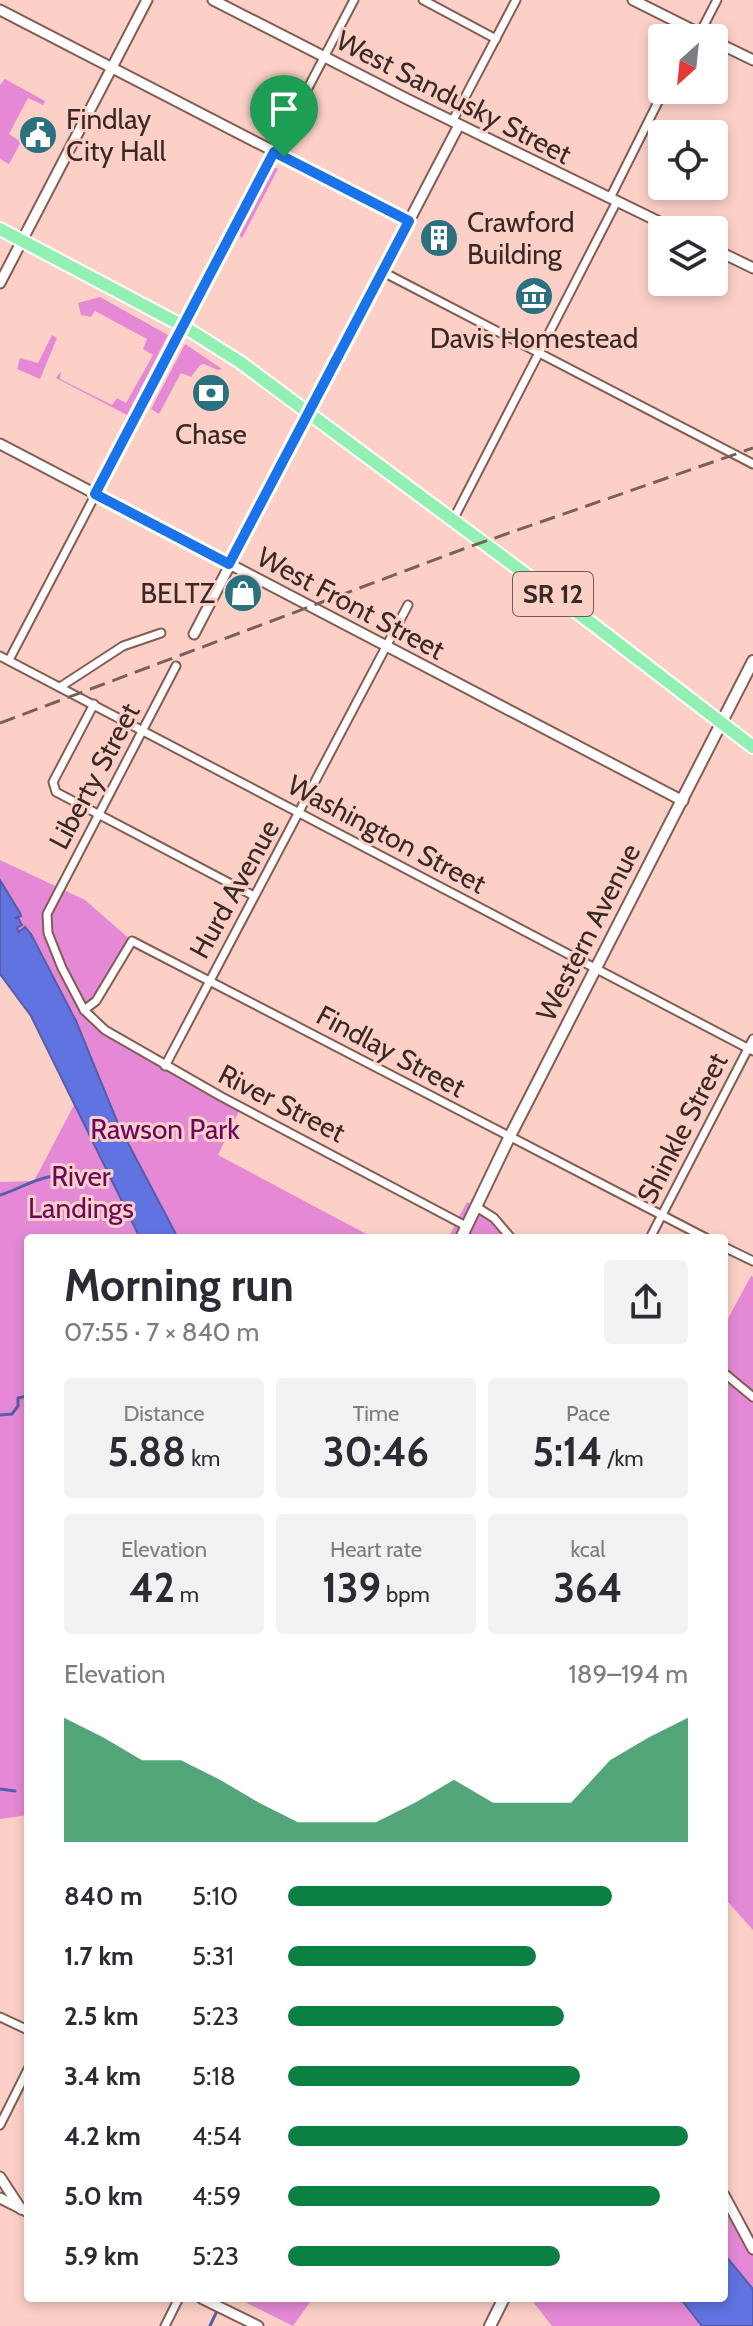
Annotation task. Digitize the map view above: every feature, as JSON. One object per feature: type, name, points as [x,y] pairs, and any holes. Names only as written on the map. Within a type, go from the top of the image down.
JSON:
[{"type":"highway","name":"SR 12","points":[[0,229],[183,326],[236,360],[753,747]]},
{"type":"main road","name":"Western Avenue","points":[[463,1234],[753,661]]},
{"type":"main road","points":[[490,2326],[502,2302]]},
{"type":"street","points":[[0,283],[147,0]]},
{"type":"street","name":"West Sandusky Street","points":[[213,0],[648,217]]},
{"type":"street","points":[[9,660],[354,0]]},
{"type":"street","points":[[423,0],[496,39]]},
{"type":"street","points":[[194,634],[409,221],[516,0]]},
{"type":"street","points":[[633,0],[678,24]]},
{"type":"street","points":[[706,24],[717,0]]},
{"type":"street","points":[[0,10],[409,221]]},
{"type":"street","points":[[728,48],[753,60]]},
{"type":"street","points":[[453,520],[539,353],[657,104]]},
{"type":"street","points":[[728,256],[753,268]]},
{"type":"street","points":[[383,272],[753,464]]},
{"type":"street","name":"West Front Street","points":[[0,444],[683,801]]},
{"type":"street","name":"Hurd Avenue","points":[[165,1066],[408,605]]},
{"type":"street","points":[[60,687],[123,646],[161,633]]},
{"type":"street","name":"Washington Street","points":[[0,656],[750,1050]]},
{"type":"street","name":"Liberty Street","points":[[84,1010],[48,933],[50,907],[176,666]]},
{"type":"street","points":[[94,704],[53,782],[56,792],[254,896]]},
{"type":"street","name":"Findlay Street","points":[[84,1010],[96,1001],[132,941],[698,1234]]},
{"type":"street","name":"River Street","points":[[84,1010],[105,1030],[165,1066],[466,1226]]},
{"type":"street","name":"Shinkle Street","points":[[652,1234],[753,1039]]},
{"type":"street","points":[[475,1206],[494,1218],[508,1234]]},
{"type":"street","points":[[728,1249],[753,1261]]},
{"type":"street","points":[[728,1376],[753,1397]]},
{"type":"street","points":[[0,2017],[24,2028]]},
{"type":"street","points":[[0,2125],[24,2077]]},
{"type":"street","points":[[0,2177],[24,2209]]},
{"type":"street","points":[[0,2198],[24,2210]]},
{"type":"street","points":[[728,2202],[753,2249]]},
{"type":"street","points":[[165,2326],[177,2302]]},
{"type":"street","points":[[208,2302],[258,2326]]},
{"type":"green space","points":[[5,79],[45,101],[43,105],[28,98],[9,134],[21,142],[9,164],[0,159],[0,85]]},
{"type":"green space","points":[[274,167],[278,169],[242,238],[238,234]]},
{"type":"green space","points":[[100,297],[168,335],[127,415],[56,378],[61,371],[60,379],[112,405],[117,398],[126,403],[153,355],[143,349],[147,339],[95,311],[91,317],[81,315],[78,303]]},
{"type":"green space","points":[[52,335],[57,338],[40,379],[17,369],[20,358],[38,363]]},
{"type":"green space","points":[[185,344],[222,369],[204,364],[191,377],[181,373],[159,414],[151,409]]},
{"type":"green space","name":"Rawson Park","points":[[0,860],[85,900],[132,941],[88,1014],[100,1026],[241,1107],[218,1155],[366,1234],[24,1234],[24,1816],[0,1819],[0,1182],[34,1181],[74,1105],[83,1098],[0,947]]},
{"type":"green space","points":[[467,1202],[489,1214],[507,1234],[450,1234]]},
{"type":"green space","points":[[753,1277],[753,1930],[728,1902],[728,1319]]},
{"type":"green space","points":[[728,2201],[753,2248],[753,2326],[728,2302]]},
{"type":"green space","points":[[245,2302],[310,2302],[293,2326]]},
{"type":"green space","points":[[533,2302],[683,2302],[702,2326],[552,2326]]},
{"type":"water","points":[[0,880],[20,913],[21,916],[15,918],[22,925],[17,928],[19,932],[25,927],[31,934],[76,1021],[119,1126],[176,1234],[138,1234],[31,1016],[0,974]]},
{"type":"water","points":[[728,2259],[753,2289],[753,2326],[702,2326],[683,2302],[728,2302]]},
{"type":"waterway","points":[[0,1195],[48,1177],[112,1172]]},
{"type":"waterway","points":[[0,1415],[12,1414],[18,1406],[18,1398],[24,1397]]},
{"type":"waterway","points":[[0,1789],[15,1791]]},
{"type":"waterway","points":[[210,2326],[221,2302]]},
{"type":"railway","points":[[0,723],[466,548],[753,448]]},
{"type":"place","name":"Findlay City Hall","points":[[38,135]]},
{"type":"place","name":"Crawford Building","points":[[439,238]]},
{"type":"place","name":"Davis Homestead","points":[[534,296]]},
{"type":"place","name":"Chase","points":[[211,393]]},
{"type":"place","name":"BELTZ","points":[[243,593]]},
{"type":"route","points":[[274,152],[284,157],[409,221],[229,564],[95,494],[274,152]]},
{"type":"park label","name":"River Landings","points":[[81,1192]]}]
